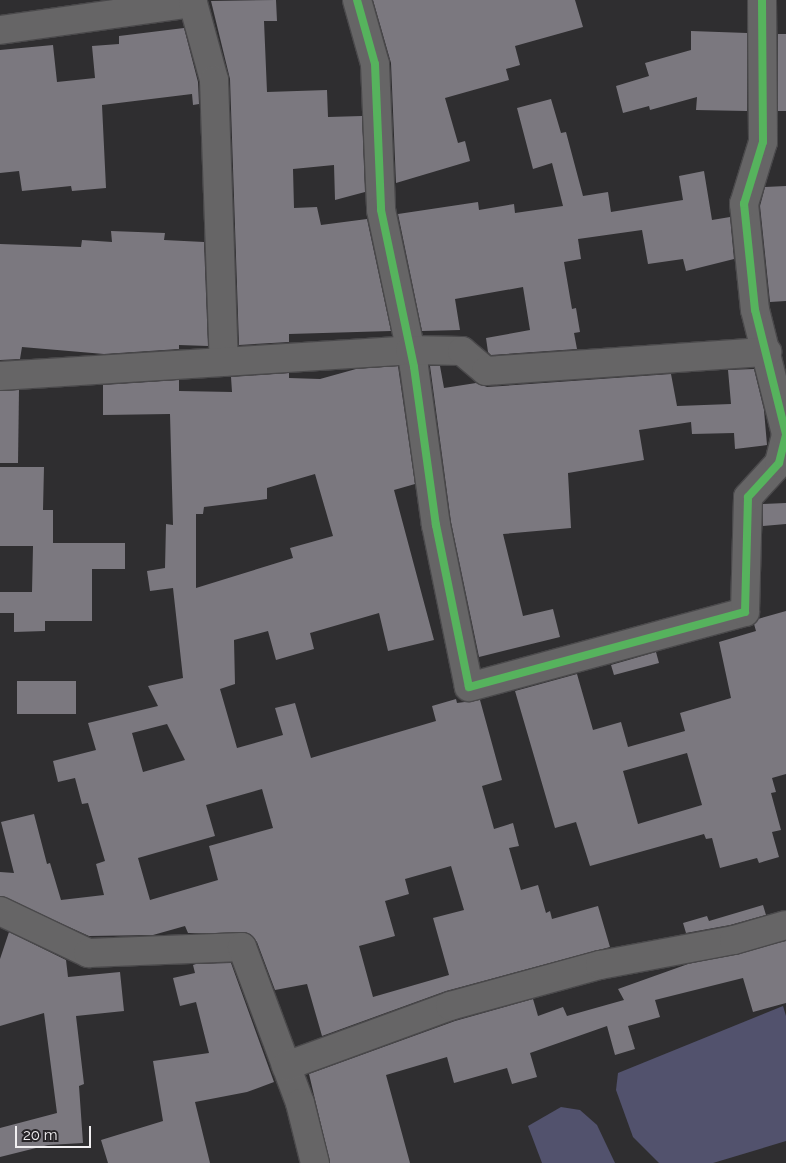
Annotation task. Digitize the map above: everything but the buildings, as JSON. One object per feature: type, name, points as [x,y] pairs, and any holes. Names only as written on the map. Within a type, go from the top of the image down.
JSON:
[{"type":"street","points":[[357,0],[376,64],[382,210],[410,350],[436,525],[469,687],[745,612],[748,497],[778,463],[786,434],[755,310],[744,204],[763,142],[762,0]]},
{"type":"street","points":[[0,30],[193,3],[214,80],[224,362]]},
{"type":"street","points":[[0,376],[410,350],[462,351],[486,371],[767,352]]},
{"type":"street","points":[[0,911],[88,952],[242,947],[286,1066],[315,1163]]},
{"type":"street","points":[[286,1066],[450,1006],[600,965],[734,940],[786,925]]},
{"type":"water","points":[[783,1006],[786,1016],[786,1141],[713,1163],[659,1163],[633,1137],[616,1090],[618,1073]]},
{"type":"water","points":[[561,1107],[580,1110],[597,1125],[615,1163],[542,1163],[528,1126]]},
{"type":"cycle path","points":[[357,0],[375,64],[381,210],[414,367],[436,525],[469,687],[745,612],[748,497],[779,463],[786,434],[755,310],[744,204],[763,142],[762,0]]}]
